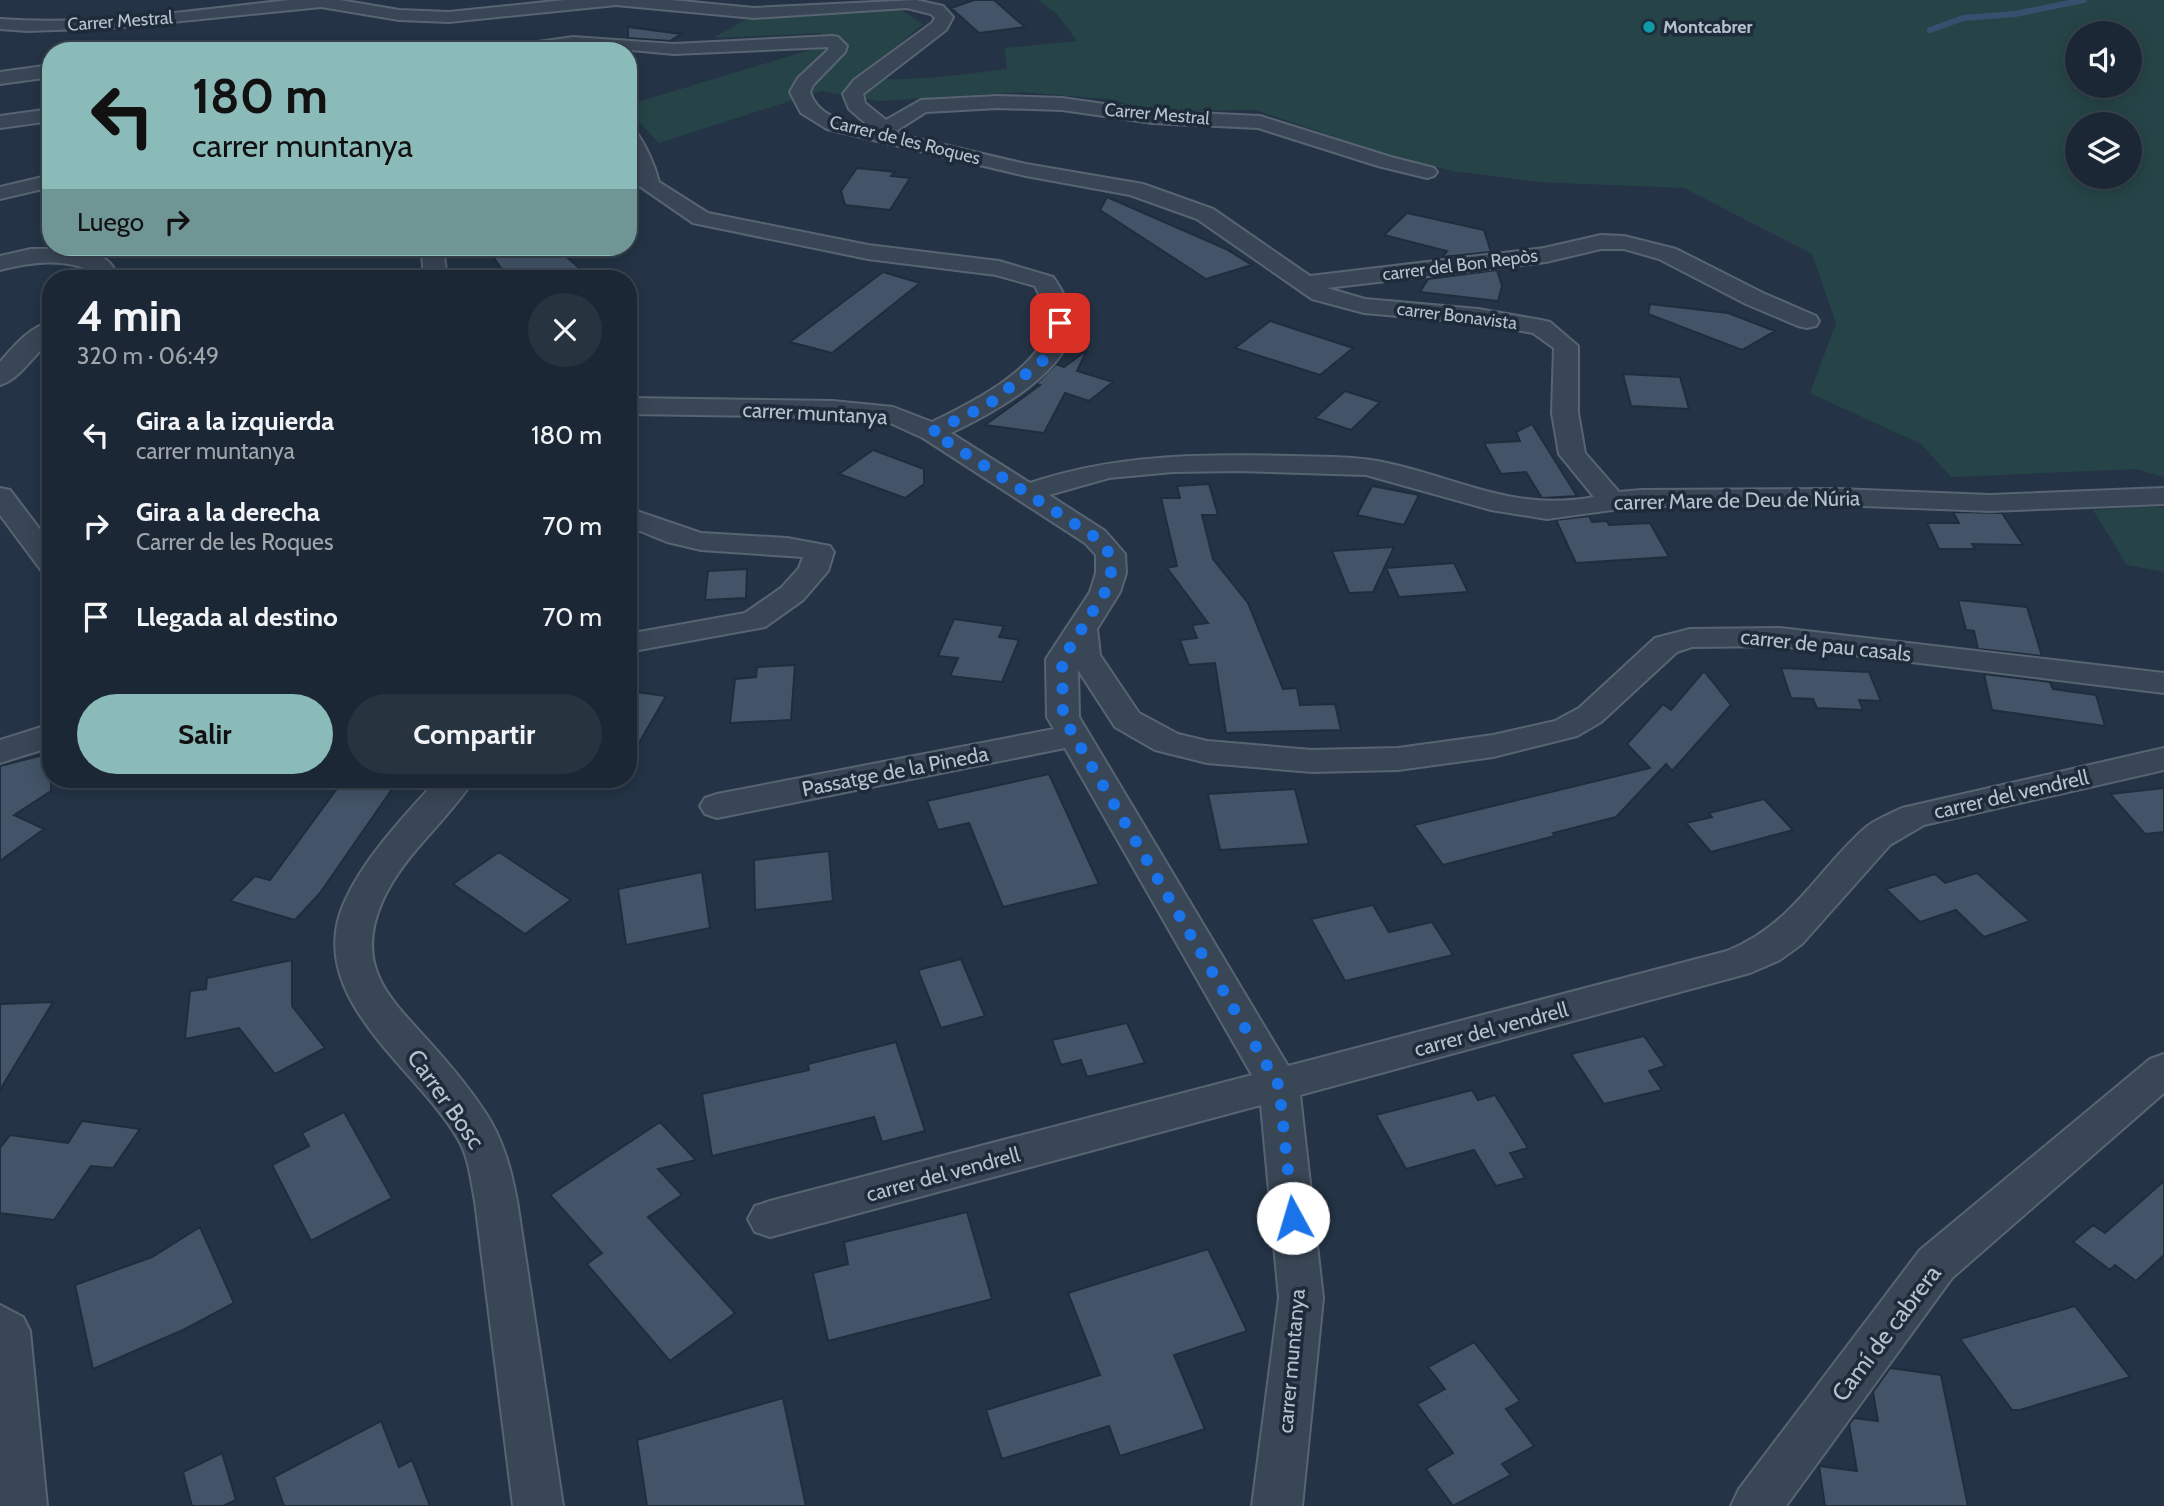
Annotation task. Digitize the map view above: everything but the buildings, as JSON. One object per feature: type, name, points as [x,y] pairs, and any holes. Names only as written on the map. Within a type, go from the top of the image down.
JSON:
[{"type":"street","name":"Carrer Mestral","points":[[0,24],[27,26],[113,23],[321,2],[424,17],[474,15],[616,0],[648,1],[730,12],[781,12],[907,2],[937,10],[944,17],[940,26],[861,84],[853,94],[856,105],[903,143]]},
{"type":"street","name":"Carrer de les Roques","points":[[637,47],[674,49],[832,41],[838,46],[836,52],[805,82],[800,92],[802,103],[813,114],[834,125],[1026,170],[1135,189],[1205,214],[1304,284]]},
{"type":"street","name":"Carrer de les Roques","points":[[573,42],[599,42]]},
{"type":"street","points":[[0,78],[42,72]]},
{"type":"street","name":"Carrer Mestral","points":[[885,129],[921,106],[998,102],[1062,104],[1153,117],[1260,122],[1385,162],[1427,172]]},
{"type":"street","points":[[0,122],[42,116]]},
{"type":"street","points":[[637,150],[643,161],[649,186],[701,218],[868,252],[999,268],[1045,282],[1060,323],[1052,353],[989,404],[932,432]]},
{"type":"street","points":[[0,193],[42,183]]},
{"type":"street","name":"carrer del Bon Repòs","points":[[1304,284],[1546,255],[1567,247],[1616,240],[1636,242],[1685,261],[1740,292],[1807,321]]},
{"type":"street","points":[[0,263],[31,256],[76,256],[103,270]]},
{"type":"street","name":"carrer Bonavista","points":[[1304,284],[1320,294],[1364,306],[1478,316],[1541,327],[1566,346],[1565,413],[1572,454],[1611,500]]},
{"type":"street","points":[[0,377],[30,344],[42,335]]},
{"type":"street","name":"carrer muntanya","points":[[637,406],[833,409],[892,415],[932,432],[1095,537],[1110,554],[1111,573],[1105,592],[1062,660],[1063,717],[1279,1086],[1301,1298],[1277,1506]]},
{"type":"street","name":"carrer Mare de Deu de Núria","points":[[1027,493],[1107,470],[1179,464],[1227,464],[1366,467],[1396,471],[1491,501],[1533,510],[1567,510],[1611,500],[1838,498],[1990,503],[2164,496]]},
{"type":"street","points":[[0,496],[42,552]]},
{"type":"street","points":[[637,520],[684,538],[757,546],[795,545],[820,552],[813,571],[792,594],[754,621],[637,641]]},
{"type":"street","name":"carrer de pau casals","points":[[1082,629],[1084,655],[1127,720],[1167,742],[1207,752],[1312,761],[1398,759],[1493,746],[1564,729],[1590,715],[1666,645],[1690,638],[1780,637],[2164,683]]},
{"type":"street","name":"Passatge de la Pineda","points":[[717,806],[1074,736]]},
{"type":"street","points":[[0,752],[42,738]]},
{"type":"street","name":"carrer del vendrell","points":[[771,1219],[1737,963],[1767,950],[1789,934],[1878,836],[1914,816],[2164,759]]},
{"type":"street","name":"Carrer Bosc","points":[[449,788],[422,818],[376,881],[359,914],[354,947],[359,979],[372,1003],[423,1062],[456,1106],[472,1128],[488,1159],[538,1506]]},
{"type":"street","name":"Camí de cabrera","points":[[1756,1506],[1936,1264],[2164,1070]]},
{"type":"street","points":[[0,1325],[7,1331],[12,1367],[22,1506]]},
{"type":"green space","points":[[1038,0],[2164,0],[2164,477],[2136,469],[1951,477],[1921,444],[1810,393],[1836,323],[1812,254],[1684,188],[1538,182],[1453,171],[1389,155],[1255,110],[1153,111],[1108,99],[1022,92],[879,101],[821,91],[659,143],[637,120],[637,102],[823,46],[822,33],[713,38],[747,19],[898,8],[923,24],[859,77],[933,78],[1007,69],[1005,48],[1077,41],[1057,14]]},
{"type":"green space","points":[[2164,508],[2164,572],[2127,565],[2093,510]]},
{"type":"waterway","points":[[1930,30],[1963,18],[2015,14],[2084,0]]},
{"type":"place","name":"Montcabrer","points":[[1649,27]]},
{"type":"route","points":[[1060,323],[1052,353],[989,404],[932,432],[1095,537],[1110,554],[1111,573],[1105,592],[1062,660],[1063,717],[1279,1086],[1293,1218]]}]
